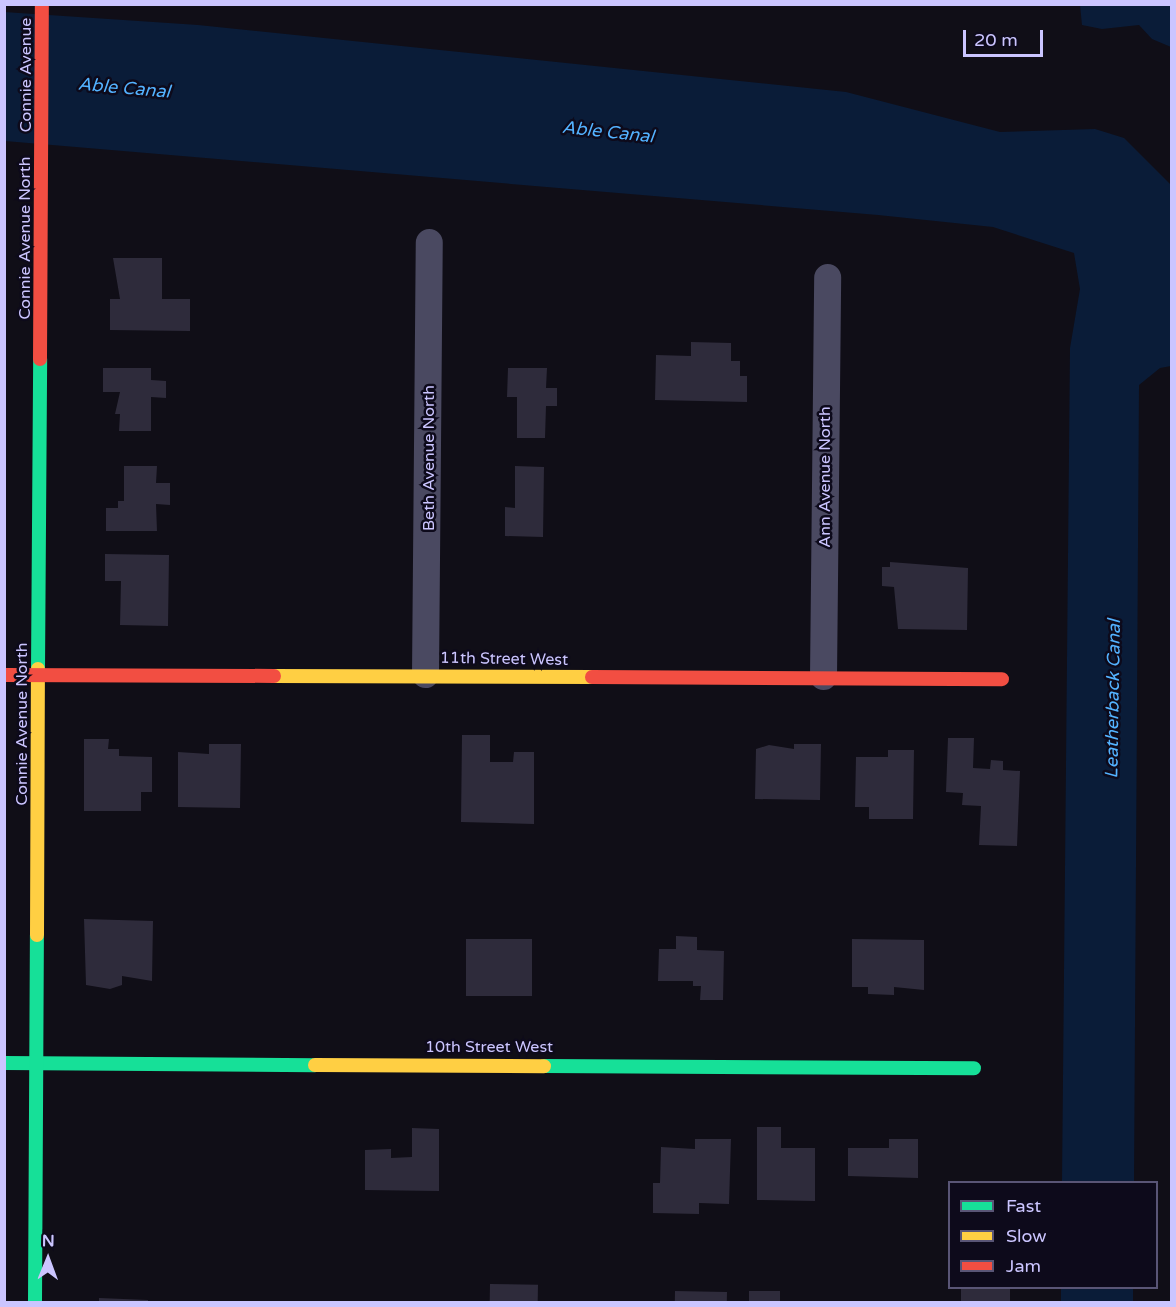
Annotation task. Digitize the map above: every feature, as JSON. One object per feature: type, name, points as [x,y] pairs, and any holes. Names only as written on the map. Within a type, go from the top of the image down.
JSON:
[{"type":"street","name":"Connie Avenue","points":[[42,9],[42,146]]},
{"type":"street","name":"Connie Avenue North","points":[[35,1302],[42,146]]},
{"type":"street","name":"Beth Avenue North","points":[[425,674],[429,242]]},
{"type":"street","name":"Ann Avenue North","points":[[823,676],[827,277]]},
{"type":"street","name":"11th Street West","points":[[4,675],[425,674],[1002,679]]},
{"type":"street","name":"10th Street West","points":[[4,1063],[974,1068]]},
{"type":"water","points":[[1080,5],[1171,5],[1171,47],[1152,39],[1139,25],[1102,29],[1082,25]]},
{"type":"water","points":[[4,12],[198,25],[846,92],[1000,132],[1095,129],[1124,138],[1171,185],[1171,366],[1160,368],[1139,385],[1134,1181],[1062,1181],[1070,348],[1080,289],[1074,253],[993,227],[878,215],[5,141]]},
{"type":"water","points":[[1061,1289],[1133,1289],[1133,1302],[1061,1302]]},
{"type":"building","points":[[113,258],[162,258],[162,299],[190,299],[190,331],[110,330],[110,299],[120,299]]},
{"type":"building","points":[[691,342],[731,343],[731,361],[740,361],[740,376],[747,376],[747,402],[655,400],[656,355],[691,356]]},
{"type":"building","points":[[103,368],[151,368],[151,380],[166,381],[166,398],[151,397],[151,431],[119,431],[120,414],[115,414],[120,392],[103,392]]},
{"type":"building","points":[[508,368],[547,368],[546,388],[557,388],[557,406],[546,406],[545,438],[517,438],[517,397],[507,397]]},
{"type":"building","points":[[124,466],[157,466],[156,483],[170,483],[170,505],[156,504],[157,531],[106,531],[106,508],[118,508],[118,501],[124,501]]},
{"type":"building","points":[[515,466],[544,467],[543,537],[505,536],[505,507],[515,508]]},
{"type":"building","points":[[105,554],[169,555],[168,626],[120,625],[121,581],[105,581]]},
{"type":"building","points":[[890,562],[968,568],[967,630],[898,629],[894,587],[882,586],[882,567],[890,567]]},
{"type":"building","points":[[462,735],[490,735],[490,762],[513,762],[514,752],[534,752],[534,824],[461,822]]},
{"type":"building","points":[[948,738],[974,738],[973,768],[990,769],[991,760],[1003,761],[1003,770],[1020,771],[1017,846],[979,845],[981,806],[962,805],[963,793],[946,792]]},
{"type":"building","points":[[84,739],[109,739],[108,749],[119,749],[119,756],[152,757],[152,792],[141,792],[141,811],[84,811]]},
{"type":"building","points":[[209,744],[241,744],[240,808],[178,807],[178,752],[209,754]]},
{"type":"building","points":[[794,744],[821,744],[820,800],[755,799],[756,749],[769,745],[794,749]]},
{"type":"building","points":[[888,750],[914,750],[913,819],[869,819],[869,807],[855,807],[856,757],[888,757]]},
{"type":"building","points":[[84,919],[153,921],[152,981],[122,976],[122,985],[110,989],[86,985]]},
{"type":"building","points":[[676,936],[697,937],[697,950],[724,951],[723,1000],[700,1000],[701,986],[693,986],[693,981],[658,981],[659,949],[676,949]]},
{"type":"building","points":[[466,939],[532,939],[532,996],[466,996]]},
{"type":"building","points":[[852,939],[924,940],[924,990],[894,987],[894,995],[868,994],[868,987],[852,987]]},
{"type":"building","points":[[757,1127],[781,1127],[781,1148],[815,1148],[815,1201],[757,1200]]},
{"type":"building","points":[[412,1128],[439,1129],[439,1191],[365,1190],[365,1150],[391,1149],[391,1158],[412,1157]]},
{"type":"building","points":[[695,1139],[731,1139],[729,1204],[699,1203],[699,1214],[653,1213],[653,1183],[660,1183],[661,1147],[695,1149]]},
{"type":"building","points":[[889,1139],[918,1139],[918,1178],[848,1176],[848,1148],[889,1148]]},
{"type":"building","points":[[490,1284],[538,1285],[538,1302],[490,1302]]},
{"type":"building","points":[[961,1289],[1010,1289],[1010,1302],[961,1302]]},
{"type":"building","points":[[675,1291],[727,1292],[727,1302],[675,1302]]},
{"type":"building","points":[[749,1291],[780,1291],[780,1302],[749,1302]]},
{"type":"building","points":[[99,1298],[148,1300],[148,1302],[99,1302]]},
{"type":"traffic: fast","points":[[38,669],[40,359]]},
{"type":"traffic: fast","points":[[35,1302],[37,935]]},
{"type":"traffic: fast","points":[[4,1063],[315,1065]]},
{"type":"traffic: fast","points":[[544,1066],[974,1068]]},
{"type":"traffic: slow","points":[[37,935],[38,669]]},
{"type":"traffic: slow","points":[[274,676],[592,677]]},
{"type":"traffic: slow","points":[[315,1065],[544,1066]]},
{"type":"traffic: jam","points":[[40,359],[42,4]]},
{"type":"traffic: jam","points":[[4,675],[274,676]]},
{"type":"traffic: jam","points":[[592,677],[1002,679]]},
{"type":"water label","name":"Able Canal","points":[[124,88]]},
{"type":"water label","name":"Able Canal","points":[[608,132]]},
{"type":"water label","name":"Leatherback Canal","points":[[1113,699]]}]
